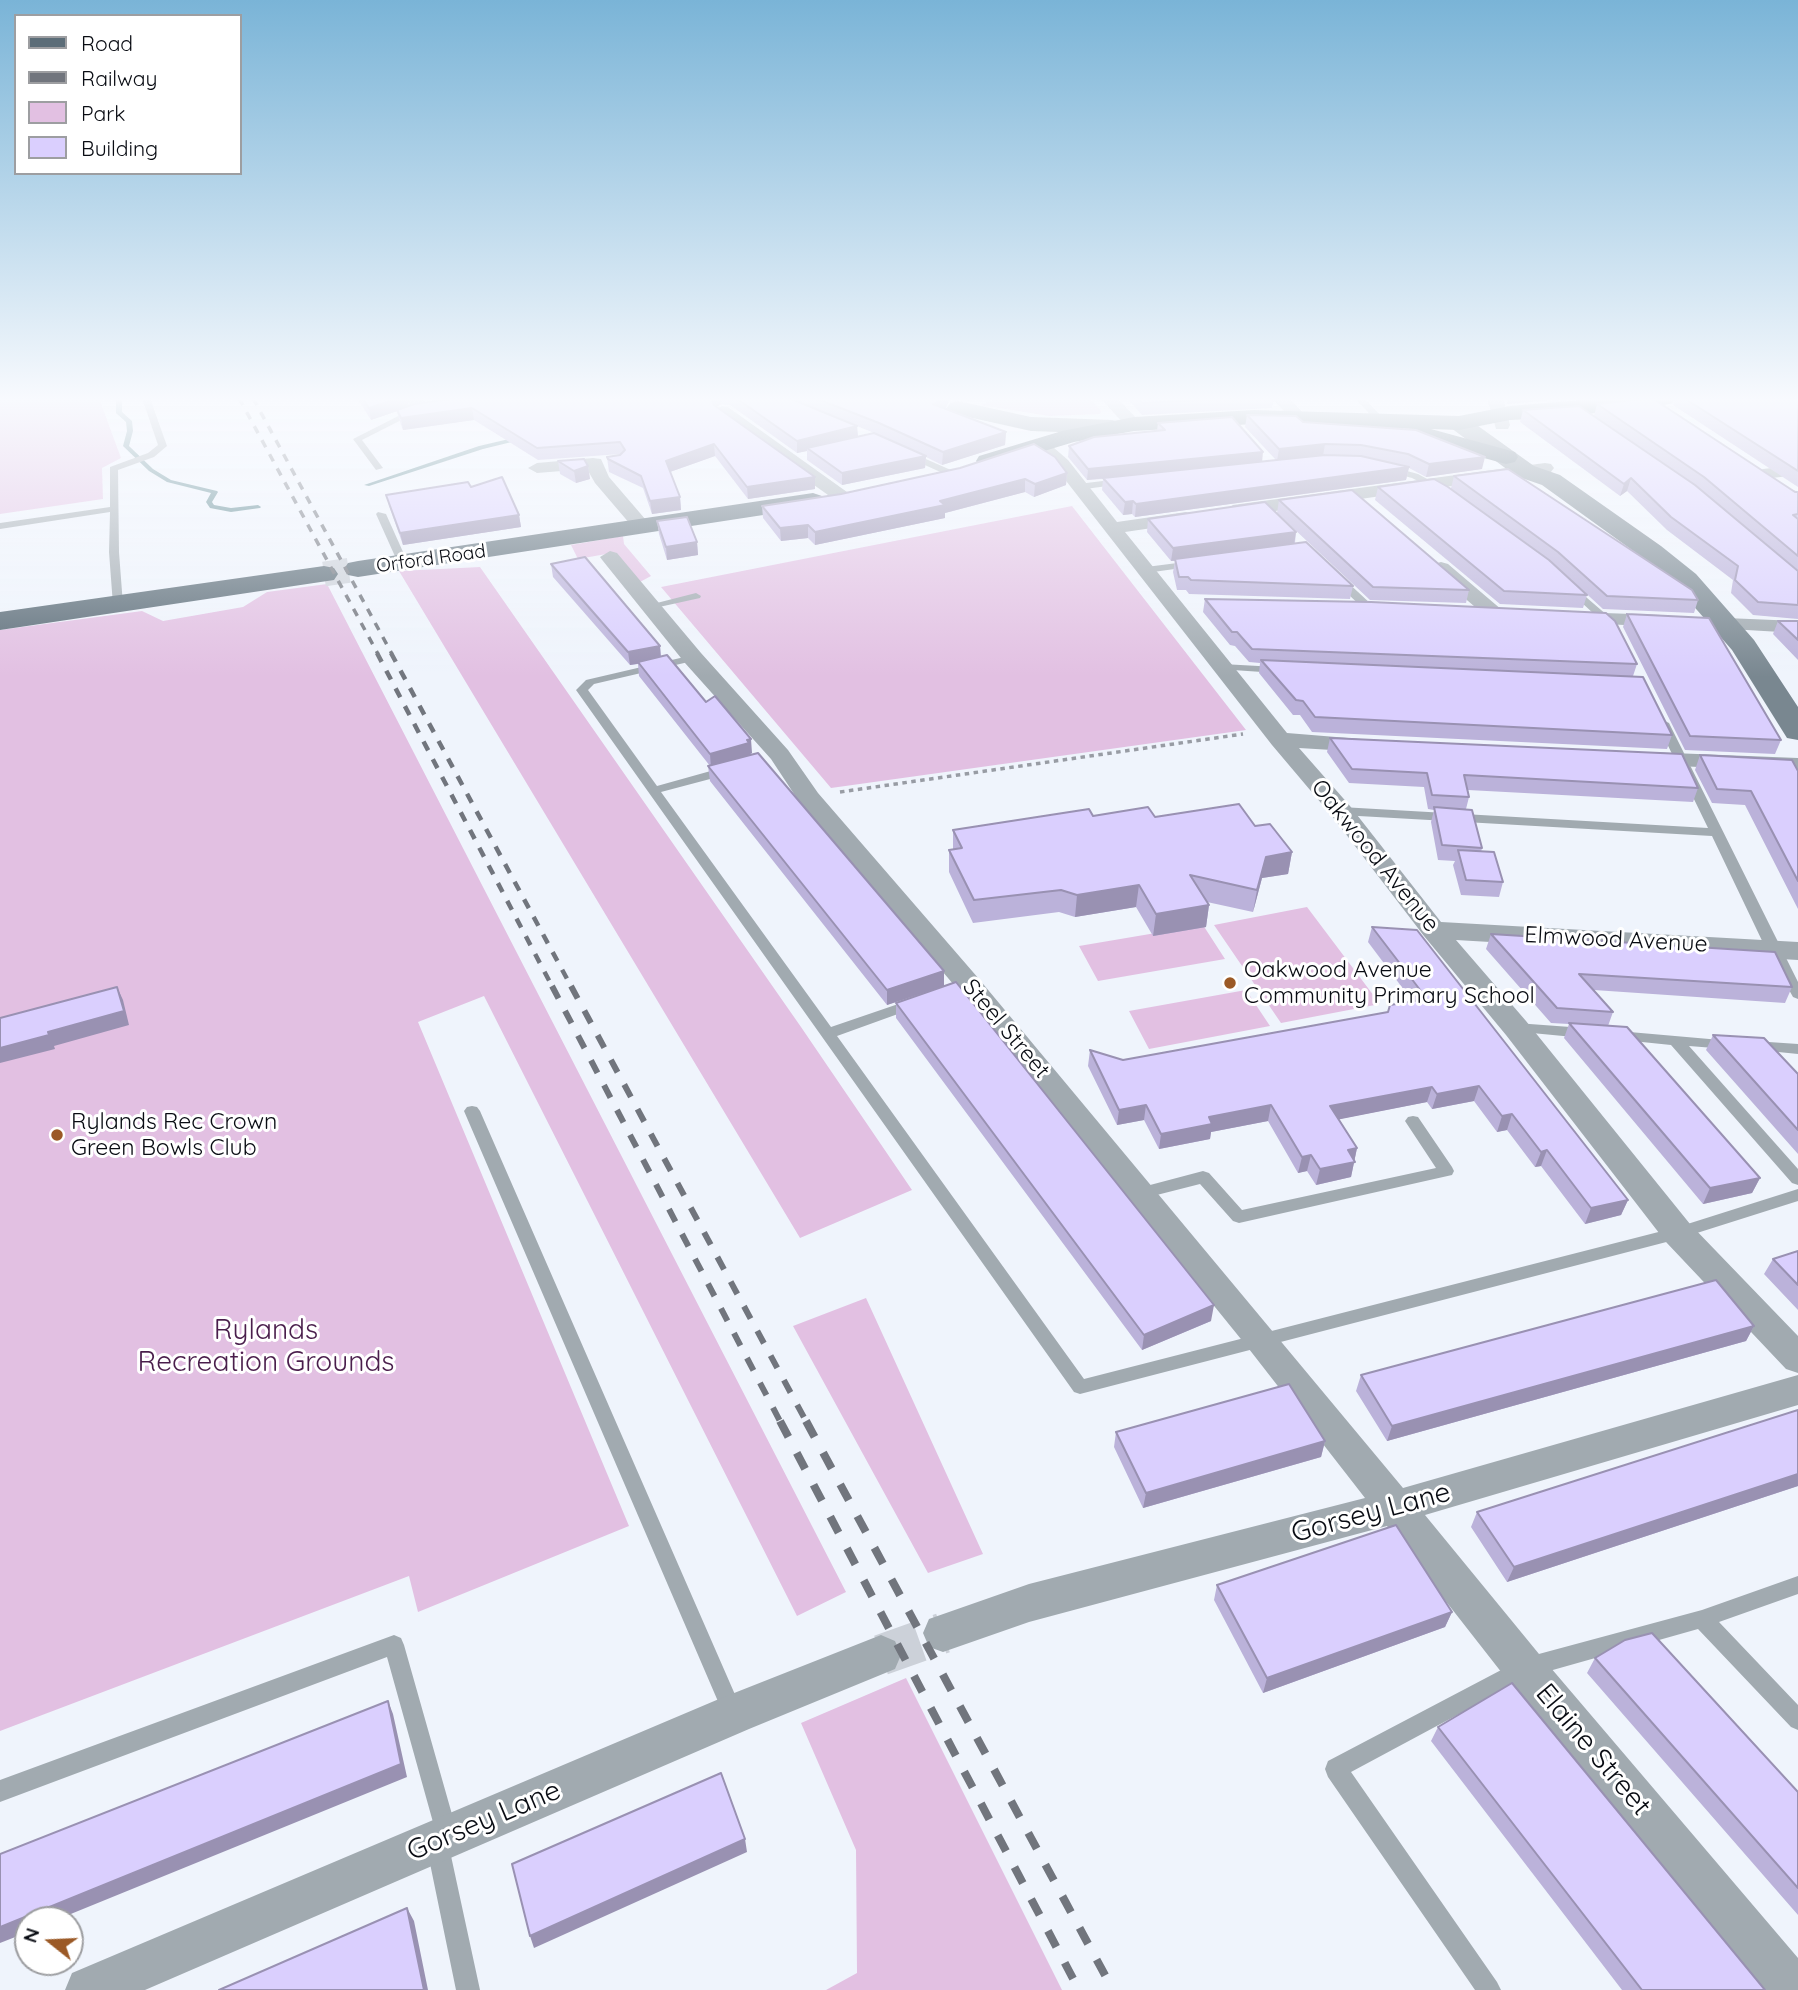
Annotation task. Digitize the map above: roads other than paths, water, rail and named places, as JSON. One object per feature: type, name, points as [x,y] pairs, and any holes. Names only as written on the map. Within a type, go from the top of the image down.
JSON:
[{"type":"main road","name":"Orford Road","points":[[358,569],[853,494]]},
{"type":"main road","points":[[0,621],[324,574]]},
{"type":"street","points":[[611,491],[643,527]]},
{"type":"street","points":[[848,491],[853,494]]},
{"type":"street","name":"Oakwood Avenue","points":[[1081,491],[1276,735],[1341,811],[1433,930],[1516,1027],[1678,1233],[1798,1359]]},
{"type":"street","points":[[1112,528],[1268,511],[1384,491]]},
{"type":"street","points":[[1564,491],[1652,552],[1686,580],[1726,624],[1761,669],[1798,731]]},
{"type":"street","points":[[1355,495],[1375,512]]},
{"type":"street","points":[[1425,555],[1502,615],[1457,612]]},
{"type":"street","name":"Steel Street","points":[[610,557],[962,987],[1141,1194],[1261,1339],[1395,1507]]},
{"type":"street","points":[[1171,602],[1198,603]]},
{"type":"street","points":[[1342,607],[1394,609]]},
{"type":"street","points":[[1551,617],[1612,625],[1726,624],[1798,627]]},
{"type":"street","points":[[1276,735],[1391,746]]},
{"type":"street","points":[[1626,758],[1798,765]]},
{"type":"street","name":"Elmwood Avenue","points":[[1433,930],[1786,950]]},
{"type":"street","name":"Gorsey Lane","points":[[943,1633],[1029,1603],[1395,1507],[1798,1390]]},
{"type":"street","name":"Elaine Street","points":[[1395,1507],[1524,1668],[1794,1990]]},
{"type":"street","name":"Gorsey Lane","points":[[89,1990],[734,1714],[881,1655]]},
{"type":"lane","points":[[114,491],[118,605]]},
{"type":"lane","points":[[1443,491],[1450,495]]},
{"type":"lane","points":[[0,526],[115,509]]},
{"type":"lane","points":[[381,514],[403,563]]},
{"type":"lane","points":[[1146,570],[1199,563]]},
{"type":"lane","points":[[1333,574],[1368,607]]},
{"type":"lane","points":[[1560,578],[1612,625]]},
{"type":"lane","points":[[650,606],[696,597]]},
{"type":"lane","points":[[693,658],[590,682],[582,690],[1080,1387],[1678,1233],[1798,1195]]},
{"type":"lane","points":[[1222,667],[1290,670]]},
{"type":"lane","points":[[1660,717],[1715,832],[1786,950],[1798,994]]},
{"type":"lane","points":[[652,791],[742,766]]},
{"type":"lane","points":[[1341,811],[1715,832]]},
{"type":"lane","points":[[827,1034],[930,998]]},
{"type":"lane","points":[[1516,1027],[1798,1049]]},
{"type":"lane","points":[[1676,1041],[1798,1179]]},
{"type":"lane","points":[[472,1111],[734,1714]]},
{"type":"lane","points":[[1141,1194],[1203,1177],[1238,1217],[1446,1171],[1413,1121]]},
{"type":"lane","points":[[1489,1990],[1336,1769],[1524,1668],[1702,1619],[1798,1585]]},
{"type":"lane","points":[[1702,1619],[1798,1720]]},
{"type":"lane","points":[[0,1791],[394,1645],[442,1839],[468,1990]]},
{"type":"waterway","points":[[210,491],[215,492],[209,502],[212,507],[231,510],[258,507]]},
{"type":"tunnel","points":[[324,574],[358,569]]},
{"type":"tunnel","points":[[881,1655],[943,1633]]},
{"type":"railway","points":[[289,491],[378,654]]},
{"type":"railway","points":[[303,491],[392,654]]},
{"type":"railway","points":[[377,653],[553,988]]},
{"type":"railway","points":[[391,653],[572,988]]},
{"type":"railway","points":[[552,986],[781,1423]]},
{"type":"railway","points":[[571,986],[807,1423]]},
{"type":"railway","points":[[780,1421],[1079,1990]]},
{"type":"railway","points":[[806,1421],[1113,1990]]},
{"type":"place","name":"Oakwood Avenue Community Primary School","points":[[1230,983]]},
{"type":"place","name":"Rylands Rec Crown Green Bowls Club","points":[[57,1135]]},
{"type":"park label","name":"Rylands Recreation Grounds","points":[[266,1347]]}]
